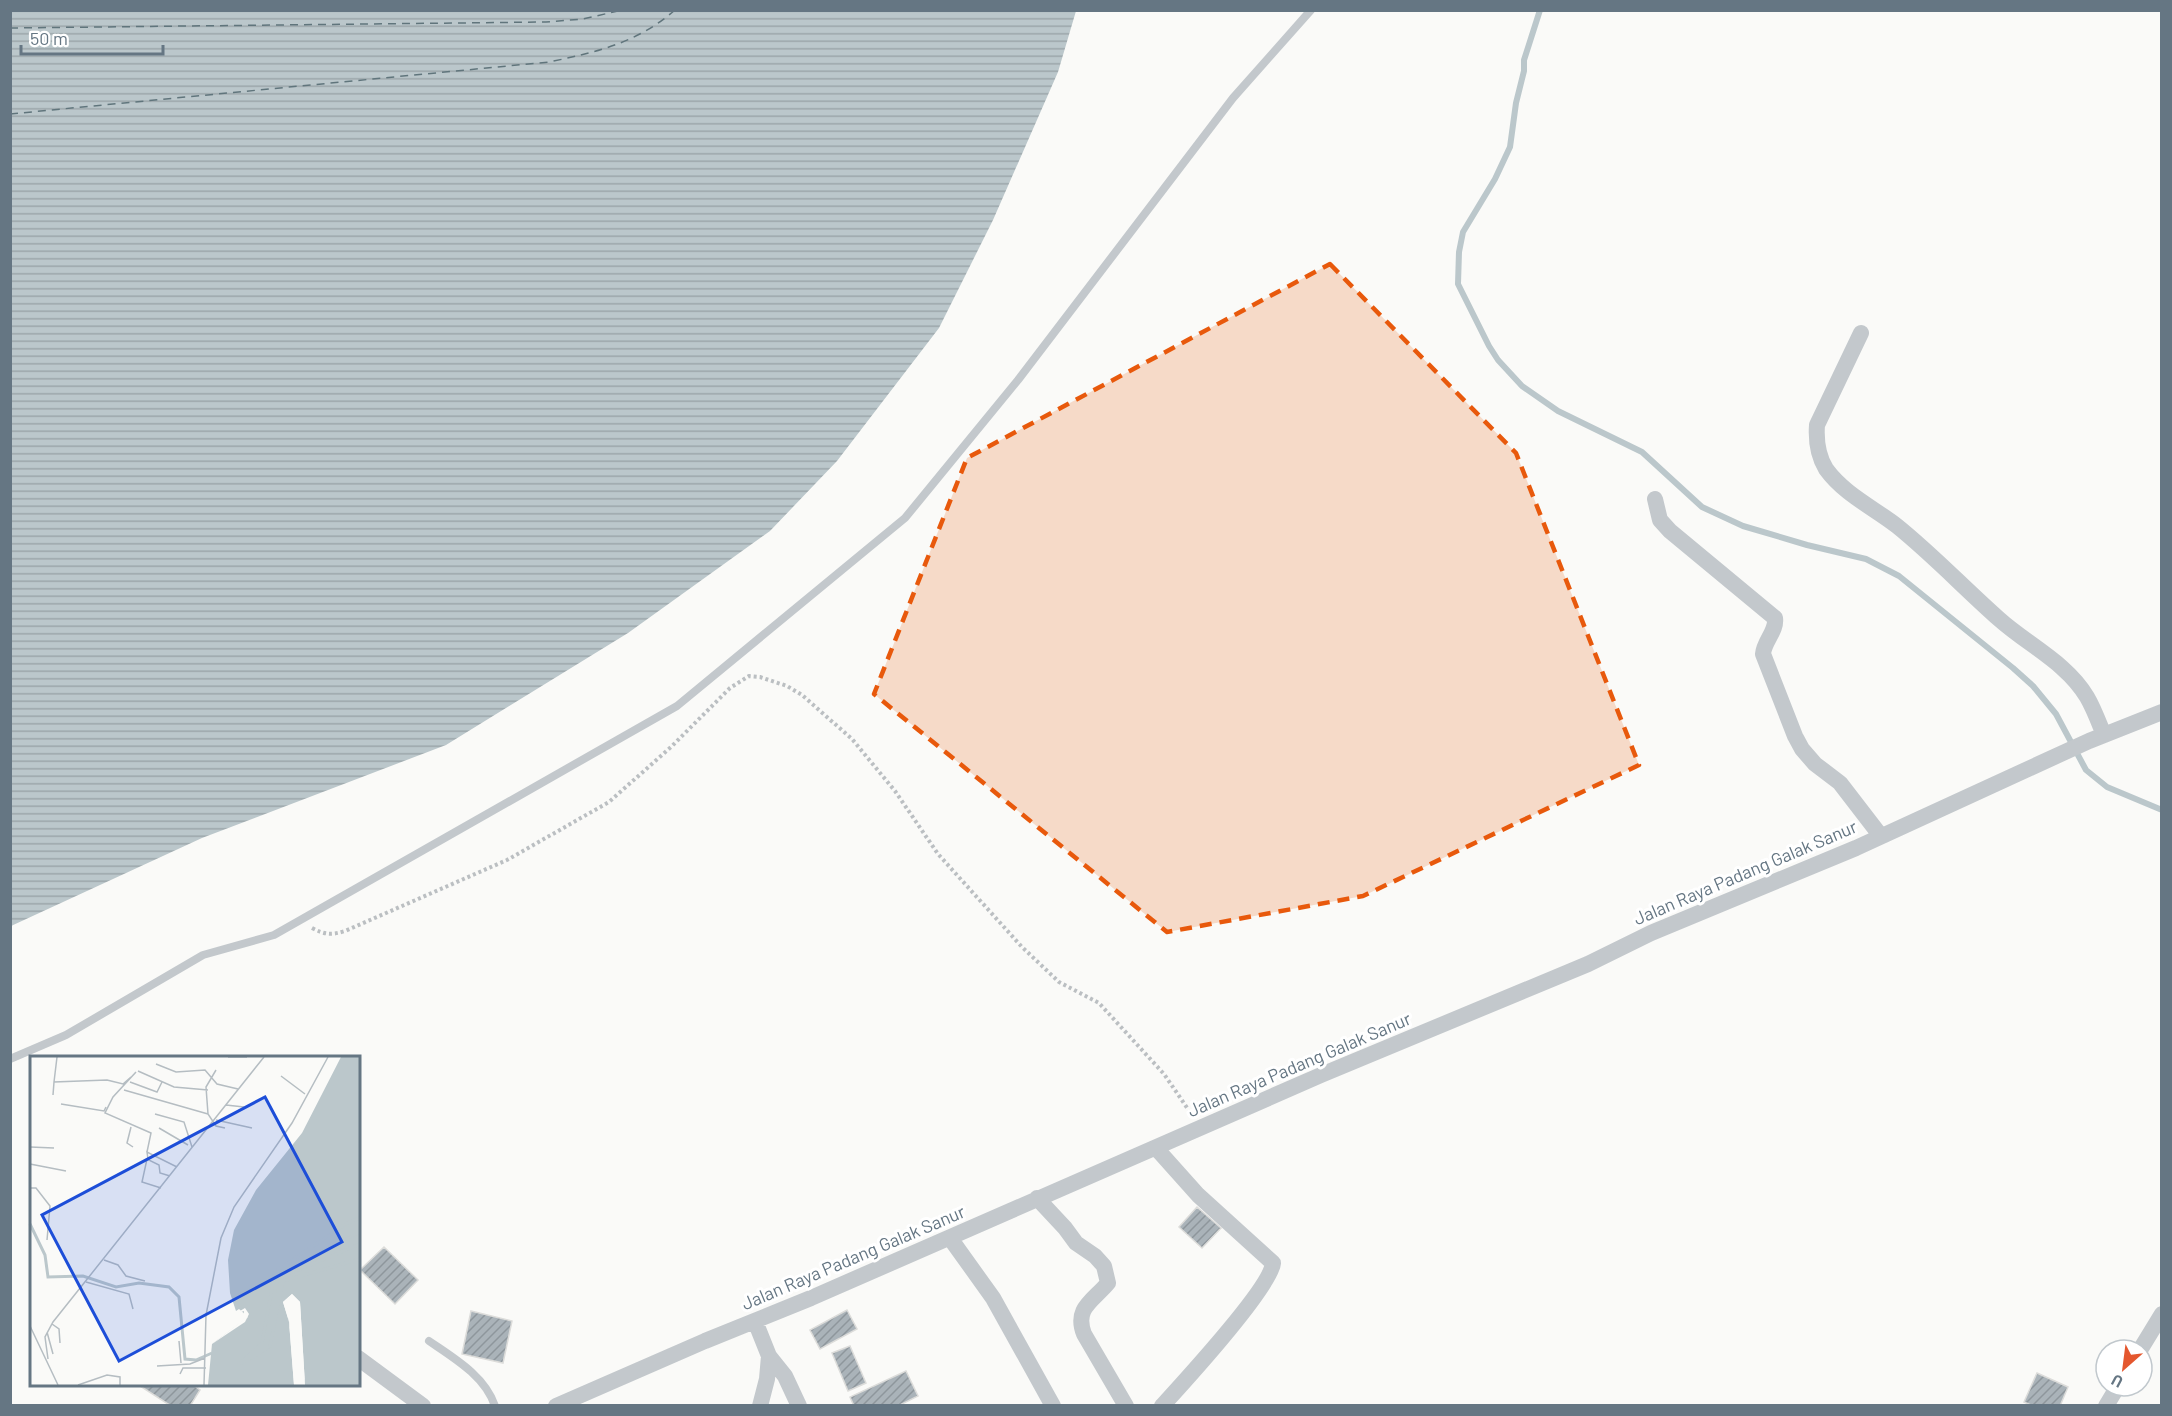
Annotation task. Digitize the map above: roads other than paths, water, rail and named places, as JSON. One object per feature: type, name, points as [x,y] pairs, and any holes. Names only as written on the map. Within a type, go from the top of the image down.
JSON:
[{"type":"street","points":[[1861,333],[1816,424],[1816,438],[1826,468],[1839,483],[1936,558],[2000,620],[2063,668],[2087,697],[2097,738]]},
{"type":"street","points":[[1655,500],[1660,520],[1670,531],[1775,618],[1776,625],[1766,642],[1763,654],[1795,736],[1802,749],[1815,764],[1840,783],[1880,835]]},
{"type":"street","name":"Jalan Raya Padang Galak Sanur","points":[[556,1406],[950,1238],[1321,1075],[1588,964],[1651,933],[1856,848],[1880,835],[2162,711]]},
{"type":"street","points":[[1156,1148],[1198,1195],[1273,1263],[1272,1270],[1261,1288],[1200,1364],[1162,1406]]},
{"type":"street","points":[[1037,1198],[1076,1243],[1095,1256],[1104,1266],[1108,1283],[1084,1309],[1079,1323],[1126,1406]]},
{"type":"street","points":[[950,1238],[993,1298],[1053,1406]]},
{"type":"street","points":[[2147,1338],[2162,1314]]},
{"type":"street","points":[[755,1321],[769,1356],[785,1376],[799,1406]]},
{"type":"street","points":[[760,1406],[767,1379],[769,1356]]},
{"type":"street","points":[[360,1359],[423,1406]]},
{"type":"lane","points":[[10,1059],[66,1035],[203,955],[274,935],[677,706],[905,518],[1018,380],[1233,98],[1311,10]]},
{"type":"lane","points":[[429,1341],[470,1372],[490,1392],[495,1406]]},
{"type":"waterway","points":[[1540,10],[1524,60],[1510,147],[1495,179],[1463,232],[1459,252],[1458,284],[1498,360],[1522,386],[1558,411],[1642,452],[1702,507],[1743,526],[1866,559],[1899,576],[2033,686],[2056,714],[2086,770],[2107,787],[2162,810]]}]
